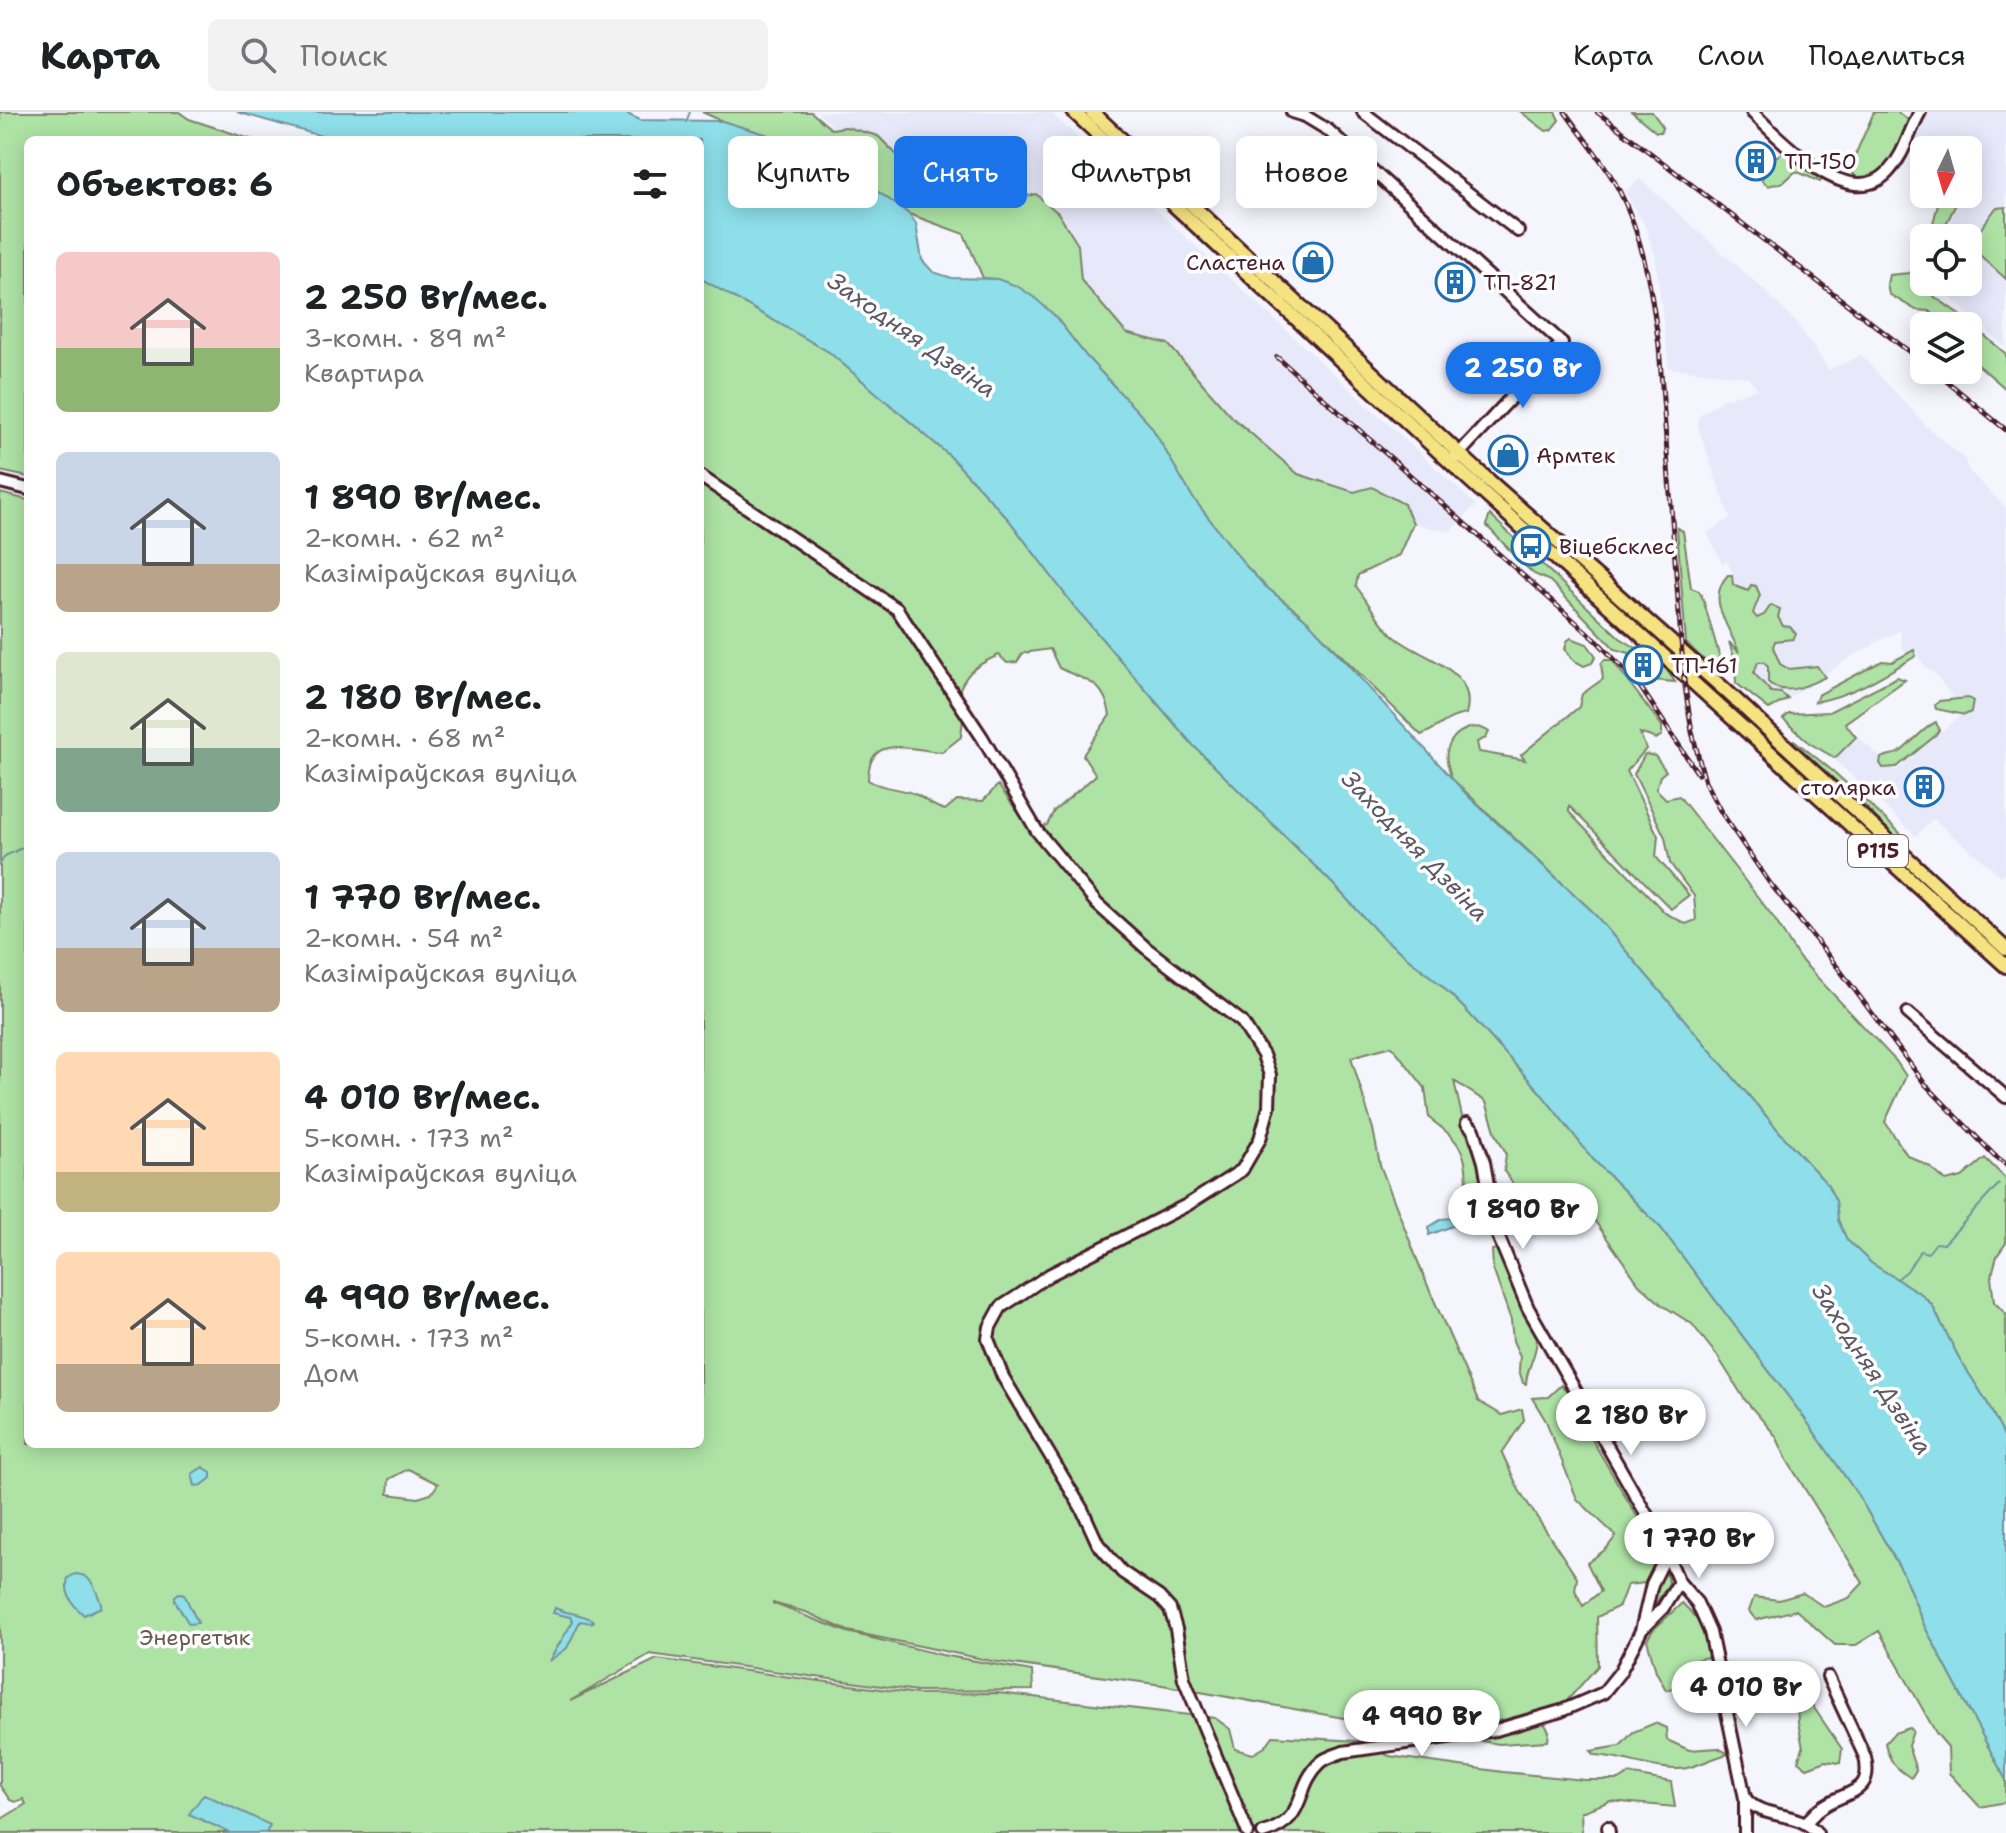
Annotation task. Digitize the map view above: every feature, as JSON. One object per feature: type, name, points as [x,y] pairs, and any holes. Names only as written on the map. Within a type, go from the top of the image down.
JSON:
[{"type":"main road","name":"Р115","points":[[1084,114],[1751,736],[1972,927],[2006,949]]},
{"type":"main road","name":"Р115","points":[[1455,458],[1763,726],[1972,927],[2006,966]]},
{"type":"street","points":[[1292,112],[1328,130],[1562,343],[1455,458]]},
{"type":"street","points":[[1363,112],[1518,231]]},
{"type":"street","points":[[1752,112],[1779,138],[1829,176],[1866,185],[1887,174],[1904,152],[1919,115],[1905,112]]},
{"type":"street","points":[[704,479],[897,609],[982,737],[1037,831],[1097,904],[1146,948],[1242,1022],[1263,1055],[1270,1075],[1269,1107],[1260,1139],[1242,1170],[1187,1205],[1049,1275],[1001,1307],[990,1327],[988,1339],[1003,1377],[1082,1509],[1098,1544],[1122,1572],[1159,1597],[1170,1609],[1184,1679],[1248,1833]]},
{"type":"street","points":[[0,482],[24,488]]},
{"type":"street","points":[[1751,736],[1763,726]]},
{"type":"street","points":[[1908,1013],[2006,1097]]},
{"type":"street","points":[[1467,1123],[1474,1130],[1484,1162],[1496,1231],[1528,1308],[1660,1538],[1679,1582],[1697,1603],[1710,1632],[1745,1798],[1745,1833]]},
{"type":"street","points":[[1263,1833],[1277,1829],[1296,1813],[1309,1779],[1321,1761],[1343,1752],[1496,1730],[1561,1711],[1603,1693],[1620,1672],[1641,1631],[1652,1584],[1666,1556]]},
{"type":"street","points":[[1641,1631],[1663,1608],[1679,1582]]},
{"type":"street","points":[[1807,1821],[1822,1807],[1857,1790],[1865,1782],[1869,1771],[1828,1677]]},
{"type":"street","points":[[1745,1798],[1753,1808],[1807,1821],[1817,1833]]},
{"type":"shaded area","points":[[817,112],[1050,112],[1076,136],[1043,136],[1043,208],[1154,208],[1476,505],[1449,532],[1413,523],[1404,504],[1298,474],[1232,417],[1168,344],[1127,333],[1081,280],[1078,245],[1015,208],[1027,208],[1027,136],[894,136],[894,152],[878,136],[833,126]]},
{"type":"shaded area","points":[[1928,112],[2006,112],[2006,348],[1982,326],[1982,312],[1967,312],[1949,296],[1982,296],[1982,224],[1948,224],[1955,208],[1982,208],[1982,136],[1916,136]]},
{"type":"shaded area","points":[[1640,179],[1763,289],[1797,324],[1829,370],[1861,355],[1927,427],[1964,458],[1969,471],[2006,508],[2006,871],[2001,876],[1933,819],[1916,836],[1835,760],[1858,737],[1896,771],[1961,715],[1953,707],[1955,700],[1934,673],[1926,668],[1915,649],[1906,653],[1901,644],[1901,630],[1854,655],[1789,698],[1781,692],[1771,691],[1731,640],[1719,587],[1735,579],[1727,561],[1722,563],[1707,533],[1730,518],[1699,430],[1698,417],[1723,399],[1758,389],[1747,377],[1669,368],[1655,254],[1644,224],[1625,192]]},
{"type":"green space","points":[[0,112],[179,112],[189,119],[241,136],[24,136],[24,476],[0,471]]},
{"type":"green space","points":[[702,112],[811,112],[831,129],[846,127],[878,136],[770,136]]},
{"type":"green space","points":[[1521,112],[1555,112],[1559,120],[1551,130],[1546,131]]},
{"type":"green space","points":[[1632,112],[1652,112],[1663,127],[1661,132],[1656,132]]},
{"type":"green space","points":[[1874,112],[1897,112],[1910,121],[1888,163],[1864,180],[1849,169]]},
{"type":"green space","points":[[878,136],[894,152],[894,203],[880,193]]},
{"type":"green space","points":[[1793,151],[1816,168],[1822,179],[1820,182],[1796,171],[1784,182],[1768,186],[1762,181],[1764,169],[1771,160]]},
{"type":"green space","points":[[1036,194],[1043,200],[1043,208],[1052,208],[1058,213],[1078,245],[1081,280],[1126,333],[1168,344],[1232,417],[1298,474],[1354,492],[1372,487],[1404,504],[1413,523],[1399,555],[1358,575],[1356,586],[1395,637],[1456,676],[1464,686],[1468,699],[1466,714],[1421,735],[1299,613],[1246,566],[1193,498],[1151,426],[1086,356],[1054,315],[997,279],[983,278],[964,234],[909,214],[901,208],[1027,208],[1027,196]]},
{"type":"green space","points":[[2006,207],[2006,279],[1982,257],[1982,227],[1996,208]]},
{"type":"green space","points":[[1937,208],[1954,208],[1946,224],[1933,224]]},
{"type":"green space","points":[[1910,273],[1910,296],[1934,296],[1956,312],[1916,310],[1889,294],[1889,275]]},
{"type":"green space","name":"Энергетык","points":[[704,280],[829,352],[951,457],[1009,520],[1074,606],[1192,744],[1381,936],[1465,1009],[1540,1092],[1593,1159],[1661,1228],[1806,1420],[1858,1495],[1903,1573],[1925,1627],[2006,1780],[2006,1802],[1980,1807],[1949,1773],[1948,1747],[1936,1733],[1879,1631],[1856,1645],[1835,1645],[1796,1610],[1756,1620],[1749,1611],[1754,1597],[1779,1600],[1803,1593],[1824,1607],[1849,1598],[1863,1583],[1787,1460],[1776,1436],[1745,1400],[1718,1357],[1692,1324],[1662,1305],[1639,1284],[1587,1210],[1568,1198],[1539,1194],[1524,1209],[1515,1207],[1515,1187],[1504,1171],[1506,1153],[1486,1102],[1454,1081],[1486,1203],[1481,1221],[1467,1219],[1453,1202],[1467,1192],[1464,1157],[1456,1141],[1429,1118],[1425,1088],[1392,1046],[1351,1057],[1373,1129],[1380,1165],[1478,1401],[1502,1415],[1522,1409],[1524,1420],[1502,1453],[1519,1490],[1577,1578],[1575,1590],[1583,1606],[1601,1591],[1587,1563],[1606,1549],[1616,1536],[1577,1499],[1546,1421],[1532,1398],[1548,1397],[1561,1385],[1572,1396],[1584,1426],[1655,1542],[1657,1560],[1646,1583],[1627,1585],[1619,1606],[1597,1617],[1598,1666],[1564,1704],[1503,1720],[1426,1733],[1162,1685],[992,1661],[848,1631],[806,1612],[772,1603],[847,1632],[942,1655],[1032,1671],[1033,1690],[917,1691],[650,1654],[570,1701],[657,1659],[917,1694],[998,1693],[1215,1718],[1230,1729],[1235,1749],[1253,1754],[1265,1747],[1273,1736],[1358,1741],[1389,1756],[1503,1772],[1585,1780],[1619,1780],[1629,1774],[1671,1782],[1675,1807],[1610,1801],[1581,1812],[1582,1833],[0,1833],[0,1820],[26,1804],[23,1799],[10,1800],[0,1786],[0,493],[24,499],[24,1448],[704,1448]],"holes":[[[1050,649],[1059,668],[1099,688],[1110,715],[1083,755],[1096,775],[1054,811],[1047,825],[1030,829],[998,785],[983,801],[957,800],[945,810],[911,792],[868,780],[870,765],[875,755],[883,750],[904,747],[942,752],[961,737],[963,718],[955,702],[966,678],[982,663],[999,655],[1007,663],[1017,662],[1023,653]],[[408,1469],[438,1484],[431,1494],[418,1498],[388,1494],[389,1479]]]},
{"type":"green space","points":[[1982,334],[2006,354],[2006,389],[1982,368]]},
{"type":"green space","points":[[1490,515],[1620,638],[1666,669],[1675,682],[1654,680],[1656,668],[1615,649],[1550,581],[1534,574],[1486,525]]},
{"type":"green space","points":[[1677,528],[1683,531],[1691,588],[1699,591],[1703,599],[1722,665],[1717,672],[1686,643]]},
{"type":"green space","points":[[1728,575],[1732,575],[1733,585],[1748,591],[1751,585],[1756,586],[1760,595],[1753,613],[1757,618],[1764,615],[1771,605],[1780,609],[1778,617],[1783,626],[1790,627],[1796,634],[1793,639],[1775,641],[1773,647],[1780,664],[1789,669],[1817,666],[1825,677],[1789,690],[1781,689],[1768,682],[1768,666],[1758,662],[1754,673],[1771,692],[1781,693],[1788,699],[1769,709],[1736,683],[1735,661],[1729,642],[1739,652],[1719,604],[1722,584]]},
{"type":"green space","points":[[1571,638],[1587,644],[1596,656],[1592,663],[1584,666],[1573,660],[1565,649]]},
{"type":"green space","points":[[1914,650],[1916,656],[1868,684],[1815,702],[1818,695],[1882,661],[1892,662]]},
{"type":"green space","points":[[1604,660],[1612,660],[1662,726],[1662,735],[1656,739],[1640,733],[1646,749],[1627,771],[1658,836],[1656,857],[1689,895],[1671,909],[1569,806],[1569,812],[1665,913],[1686,924],[1696,920],[1694,896],[1670,863],[1665,837],[1634,774],[1645,754],[1655,756],[1666,771],[1660,776],[1656,789],[1666,799],[1679,796],[1774,918],[1799,958],[1896,1061],[1906,1076],[1885,1122],[1907,1155],[1930,1167],[1946,1181],[1962,1177],[1985,1158],[2006,1179],[2006,1243],[1997,1256],[1991,1278],[1994,1302],[2006,1314],[2006,1440],[1932,1305],[1921,1294],[1871,1263],[1847,1240],[1838,1220],[1836,1201],[1827,1184],[1592,911],[1452,779],[1447,752],[1460,733],[1471,728],[1483,729],[1489,732],[1486,738],[1477,742],[1479,752],[1525,760],[1521,755],[1579,707],[1582,694],[1603,679],[1601,664]]},
{"type":"green space","points":[[1897,677],[1905,680],[1845,723],[1856,737],[1835,758],[1811,744],[1783,719],[1789,714],[1829,712]]},
{"type":"green space","points":[[1968,698],[1973,701],[1971,712],[1965,715],[1936,709],[1939,701]]},
{"type":"green space","points":[[1936,722],[1939,730],[1935,736],[1897,767],[1883,768],[1881,758],[1900,752]]},
{"type":"green space","points":[[1794,740],[1834,772],[1899,832],[1906,843],[1901,844],[1861,802],[1792,746],[1791,741]]},
{"type":"green space","points":[[1497,1249],[1537,1337],[1526,1384],[1519,1370],[1520,1356],[1513,1341],[1511,1320],[1493,1269],[1492,1250]]},
{"type":"green space","points":[[1663,1574],[1667,1575],[1669,1583],[1651,1611],[1658,1580]]},
{"type":"green space","points":[[1682,1603],[1702,1627],[1709,1657],[1691,1663],[1682,1671],[1674,1688],[1666,1690],[1656,1671],[1647,1640],[1653,1630]]},
{"type":"green space","points":[[1810,1702],[1842,1749],[1840,1763],[1826,1761],[1807,1768],[1798,1761],[1803,1748],[1797,1705]]},
{"type":"green space","points":[[1538,1721],[1544,1723],[1549,1731],[1548,1741],[1499,1744],[1475,1740]]},
{"type":"green space","points":[[1655,1723],[1666,1728],[1667,1740],[1689,1750],[1718,1748],[1729,1754],[1677,1769],[1595,1755],[1591,1751],[1620,1746],[1633,1732]]},
{"type":"green space","points":[[1910,1728],[1913,1731],[1908,1746],[1916,1770],[1911,1778],[1894,1764],[1885,1743],[1894,1733]]},
{"type":"water","name":"Заходняя Дзвіна","points":[[237,112],[623,112],[640,120],[722,121],[770,136],[728,136],[728,208],[878,208],[878,192],[894,203],[894,208],[901,208],[909,214],[916,224],[922,260],[933,272],[952,278],[997,279],[1017,286],[1054,315],[1086,356],[1151,426],[1193,498],[1246,566],[1309,622],[1469,797],[1592,911],[1827,1184],[1836,1201],[1838,1220],[1847,1240],[1871,1263],[1921,1294],[1932,1305],[2006,1440],[2006,1780],[1925,1627],[1903,1573],[1858,1495],[1806,1420],[1661,1228],[1593,1159],[1540,1092],[1465,1009],[1381,936],[1192,744],[1074,606],[1009,520],[951,457],[829,352],[704,280],[704,136],[321,136]]},
{"type":"water","points":[[1450,1218],[1455,1225],[1429,1235],[1429,1227]]},
{"type":"water","points":[[203,1467],[211,1472],[211,1478],[195,1486],[192,1474]]},
{"type":"water","points":[[75,1574],[92,1583],[101,1607],[84,1615],[76,1608],[67,1589],[68,1578]]},
{"type":"water","points":[[179,1593],[184,1594],[198,1623],[189,1624],[175,1601]]},
{"type":"water","points":[[555,1608],[594,1621],[580,1621],[567,1648],[549,1661],[573,1621],[570,1617],[553,1613]]},
{"type":"water","points":[[204,1794],[270,1825],[266,1833],[230,1833],[189,1814]]},
{"type":"waterway","points":[[686,122],[690,112]]},
{"type":"waterway","points":[[0,864],[5,856],[24,847]]},
{"type":"waterway","points":[[1897,1279],[1907,1271],[1920,1251],[1928,1253],[1936,1243],[1944,1244],[1999,1184]]},
{"type":"railway","points":[[1565,112],[1604,165],[1630,213],[1648,279],[1659,346],[1684,680],[1692,732],[1705,782],[1721,812],[1769,882],[1925,1084],[2006,1164]]},
{"type":"railway","points":[[1597,112],[1910,352]]},
{"type":"railway","points":[[1277,357],[1597,641],[1639,685],[1698,774]]},
{"type":"railway","points":[[1950,384],[2006,430]]},
{"type":"place","name":"ТП-150","points":[[1756,161]]},
{"type":"place","name":"Сластена","points":[[1313,262]]},
{"type":"place","name":"ТП-821","points":[[1455,282]]},
{"type":"place","name":"Армтек","points":[[1508,455]]},
{"type":"place","name":"Віцебсклес","points":[[1531,546]]},
{"type":"place","name":"ТП-161","points":[[1643,665]]},
{"type":"place","name":"столярка","points":[[1924,787]]}]
